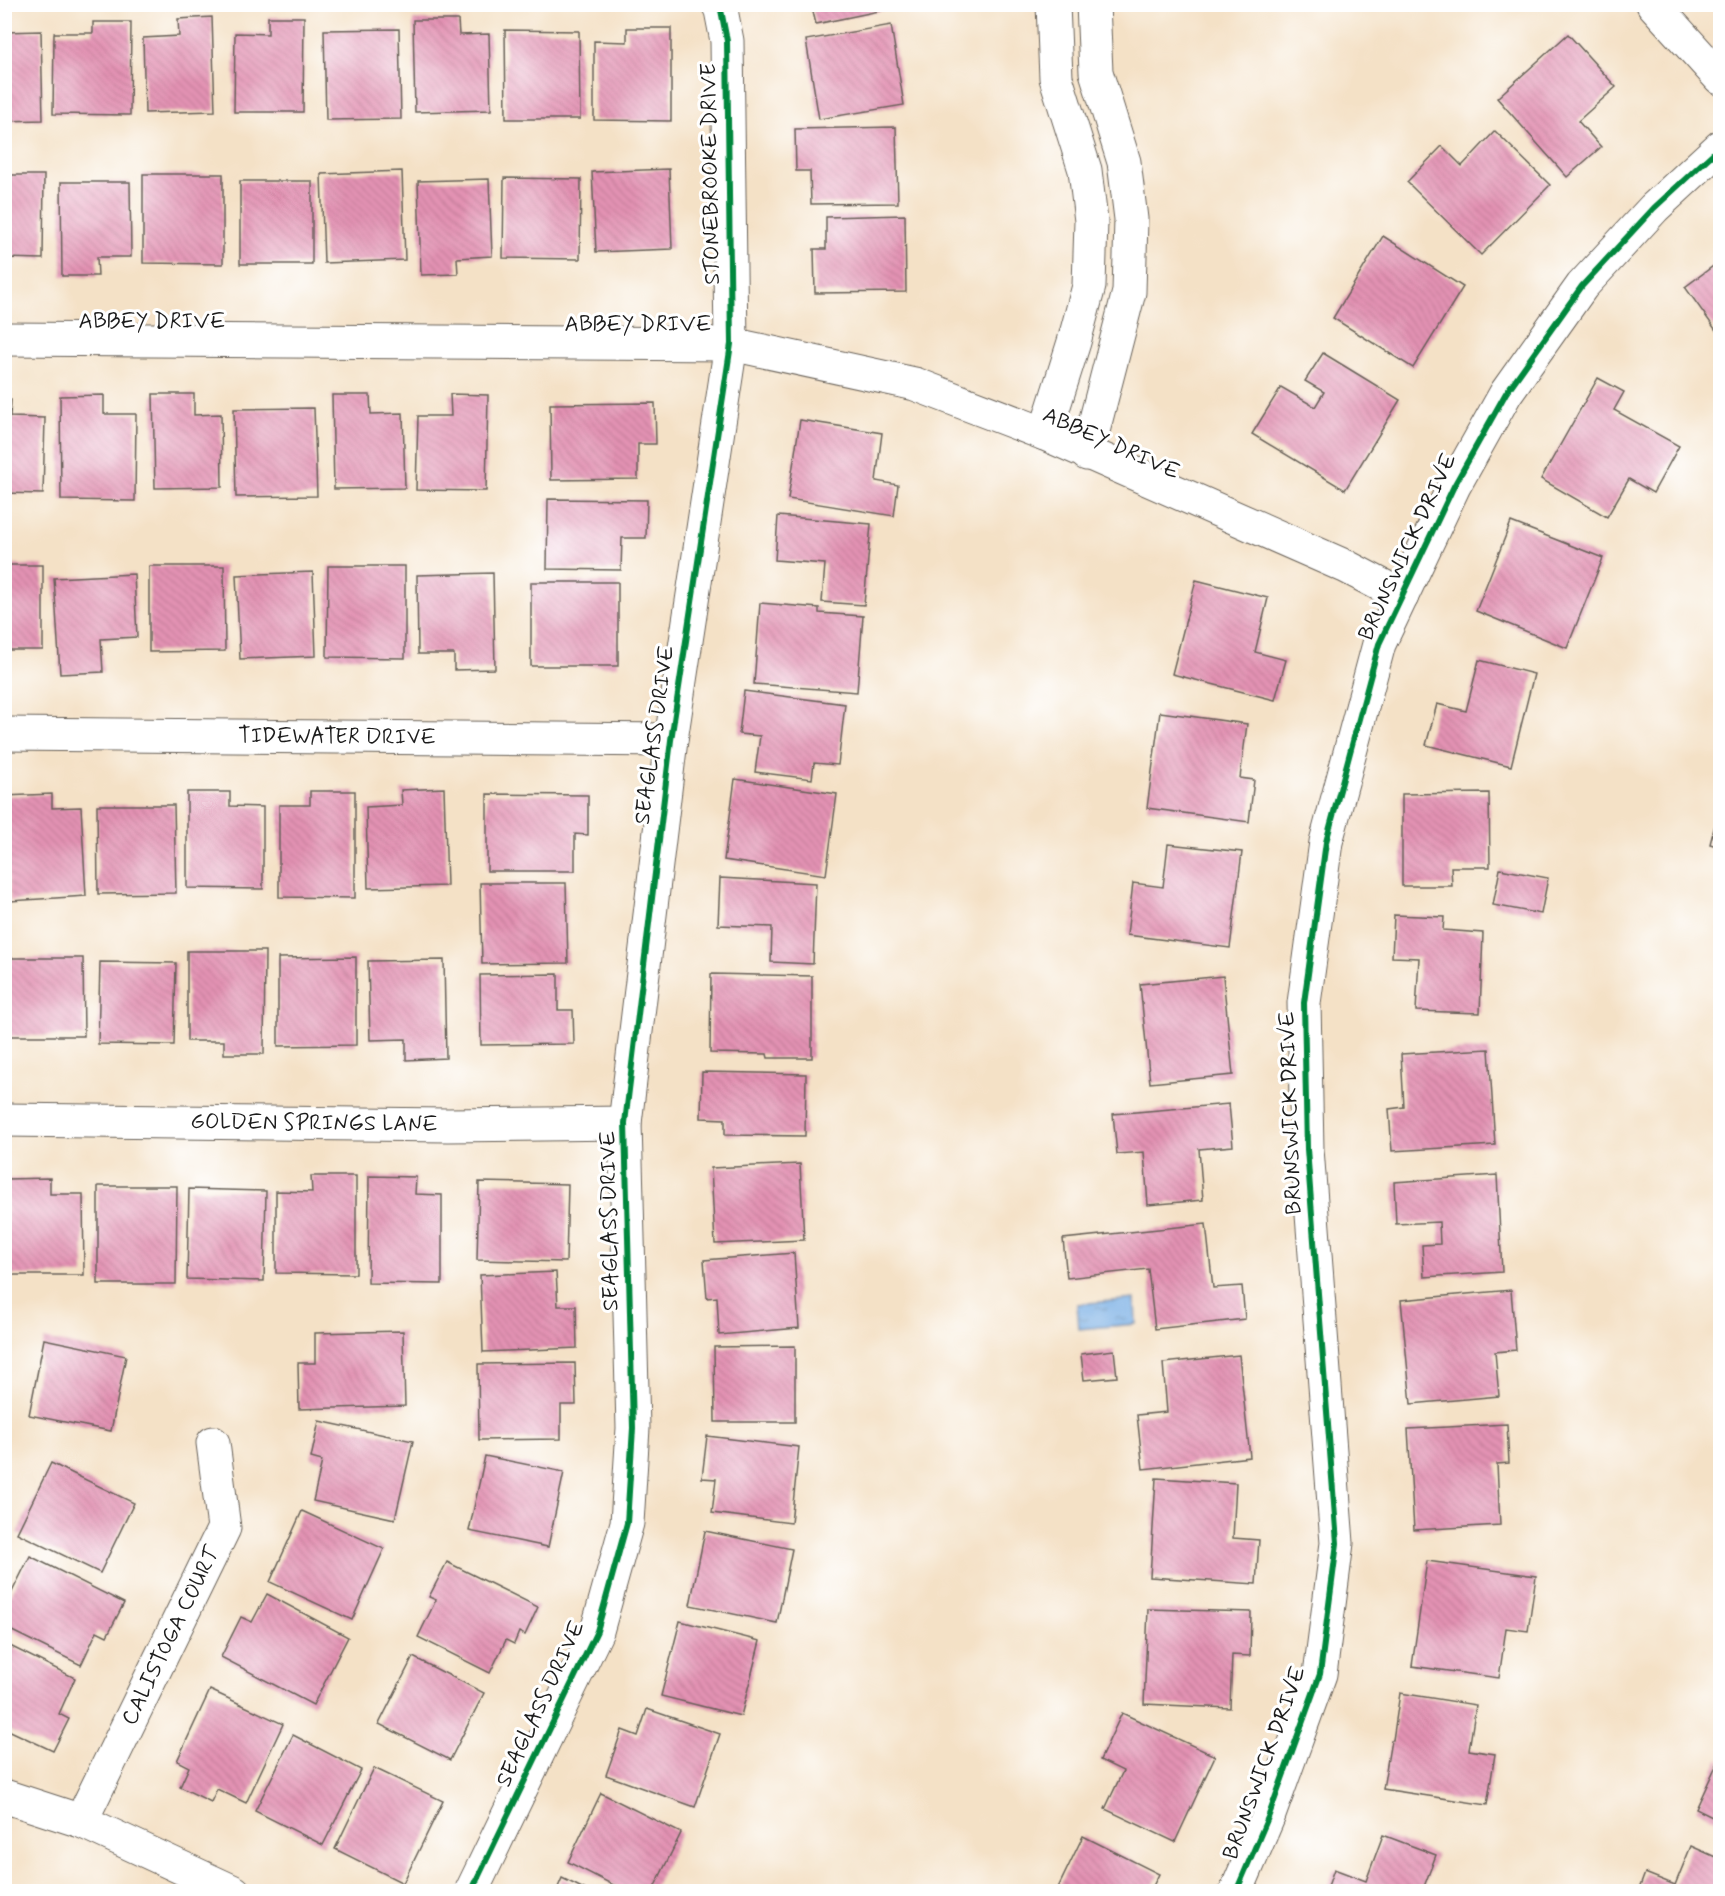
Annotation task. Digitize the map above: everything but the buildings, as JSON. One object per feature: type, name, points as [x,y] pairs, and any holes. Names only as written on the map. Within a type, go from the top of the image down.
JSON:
[{"type":"street","name":"STONEBROOKE DRIVE","points":[[718,4],[727,40],[731,344]]},
{"type":"street","points":[[1045,434],[1089,286],[1091,221],[1085,170],[1056,78],[1053,4]]},
{"type":"street","points":[[1087,454],[1129,292],[1131,219],[1124,162],[1096,72],[1093,4]]},
{"type":"street","points":[[1653,4],[1720,78]]},
{"type":"street","name":"BRUNSWICK DRIVE","points":[[1236,1892],[1269,1815],[1320,1674],[1336,1554],[1337,1543],[1306,1149],[1304,1003],[1326,842],[1379,644],[1460,476],[1506,393],[1582,286],[1654,208],[1720,147]]},
{"type":"street","name":"ABBEY DRIVE","points":[[4,339],[731,344],[915,384],[1045,434],[1347,567],[1402,596]]},
{"type":"street","name":"SEAGLASS DRIVE","points":[[471,1892],[597,1631],[627,1523],[633,1428],[626,1123],[670,740],[731,344]]},
{"type":"street","name":"TIDEWATER DRIVE","points":[[4,734],[670,740]]},
{"type":"street","name":"GOLDEN SPRINGS LANE","points":[[4,1120],[448,1125],[626,1123]]},
{"type":"street","name":"CALISTOGA COURT","points":[[81,1821],[224,1528],[213,1443]]},
{"type":"street","points":[[4,1796],[81,1821],[234,1892]]},
{"type":"water","points":[[1135,1299],[1136,1324],[1079,1329],[1077,1304]]},
{"type":"cycle path","points":[[471,1892],[597,1631],[627,1523],[633,1428],[625,1123],[671,740],[731,344],[727,41],[718,4]]},
{"type":"cycle path","points":[[1236,1892],[1269,1815],[1320,1674],[1337,1543],[1307,1149],[1304,1003],[1326,842],[1379,644],[1454,486],[1506,393],[1582,286],[1654,208],[1720,147]]}]
